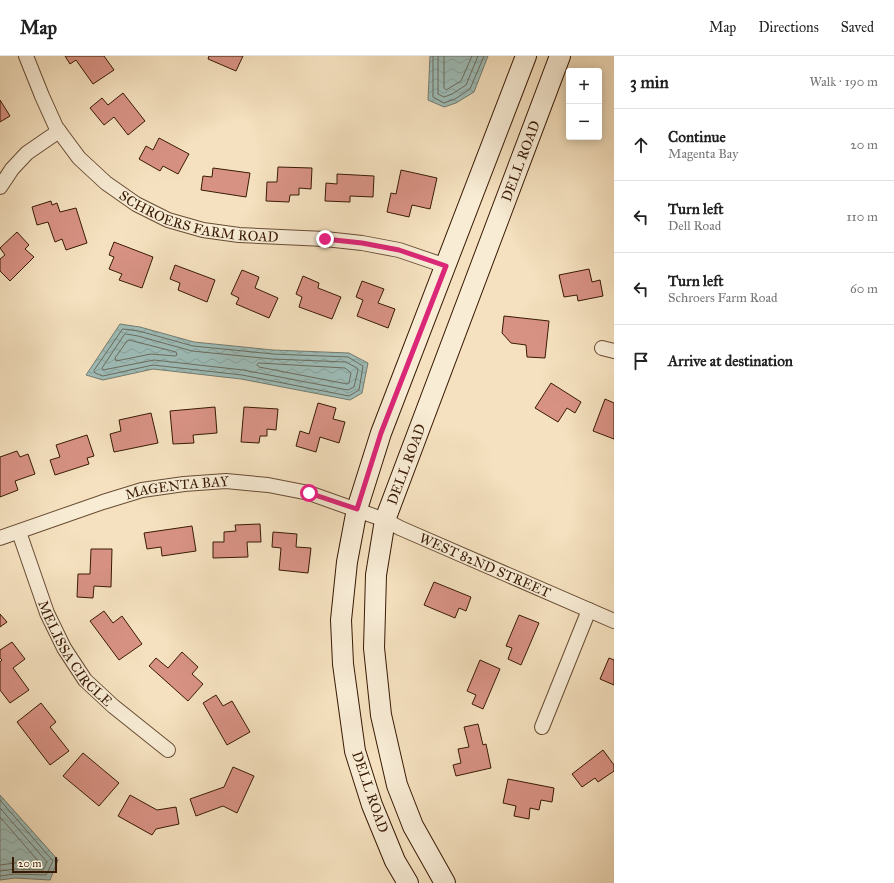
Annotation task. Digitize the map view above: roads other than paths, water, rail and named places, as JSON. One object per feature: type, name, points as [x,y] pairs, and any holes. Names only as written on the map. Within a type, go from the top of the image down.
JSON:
[{"type":"main road","name":"DELL ROAD","points":[[408,883],[395,861],[369,798],[355,751],[343,664],[341,620],[347,562],[357,509],[381,433],[526,56]]},
{"type":"main road","name":"DELL ROAD","points":[[445,883],[413,826],[397,785],[381,715],[374,648],[376,575],[385,520],[560,56]]},
{"type":"street","name":"SCHROERS FARM ROAD","points":[[26,56],[56,127],[79,158],[106,182],[136,204],[168,220],[203,230],[239,235],[325,239],[362,243],[399,250],[446,266]]},
{"type":"street","points":[[0,187],[12,169],[27,153],[59,131]]},
{"type":"street","name":"MAGENTA BAY","points":[[0,538],[142,490],[184,484],[226,481],[268,485],[309,493],[357,509]]},
{"type":"street","name":"WEST 82ND STREET","points":[[357,509],[614,621]]},
{"type":"street","name":"MELISSA CIRCLE","points":[[19,532],[47,613],[64,648],[85,680],[113,706],[168,750]]},
{"type":"street","points":[[542,726],[589,610]]},
{"type":"water","points":[[430,56],[488,56],[474,92],[456,103],[444,107],[428,100]]},
{"type":"water","points":[[120,324],[140,327],[194,342],[273,350],[349,353],[368,363],[362,393],[350,400],[241,379],[153,369],[103,380],[86,375]]},
{"type":"water","points":[[0,795],[58,860],[50,880],[15,878],[0,880]]}]
